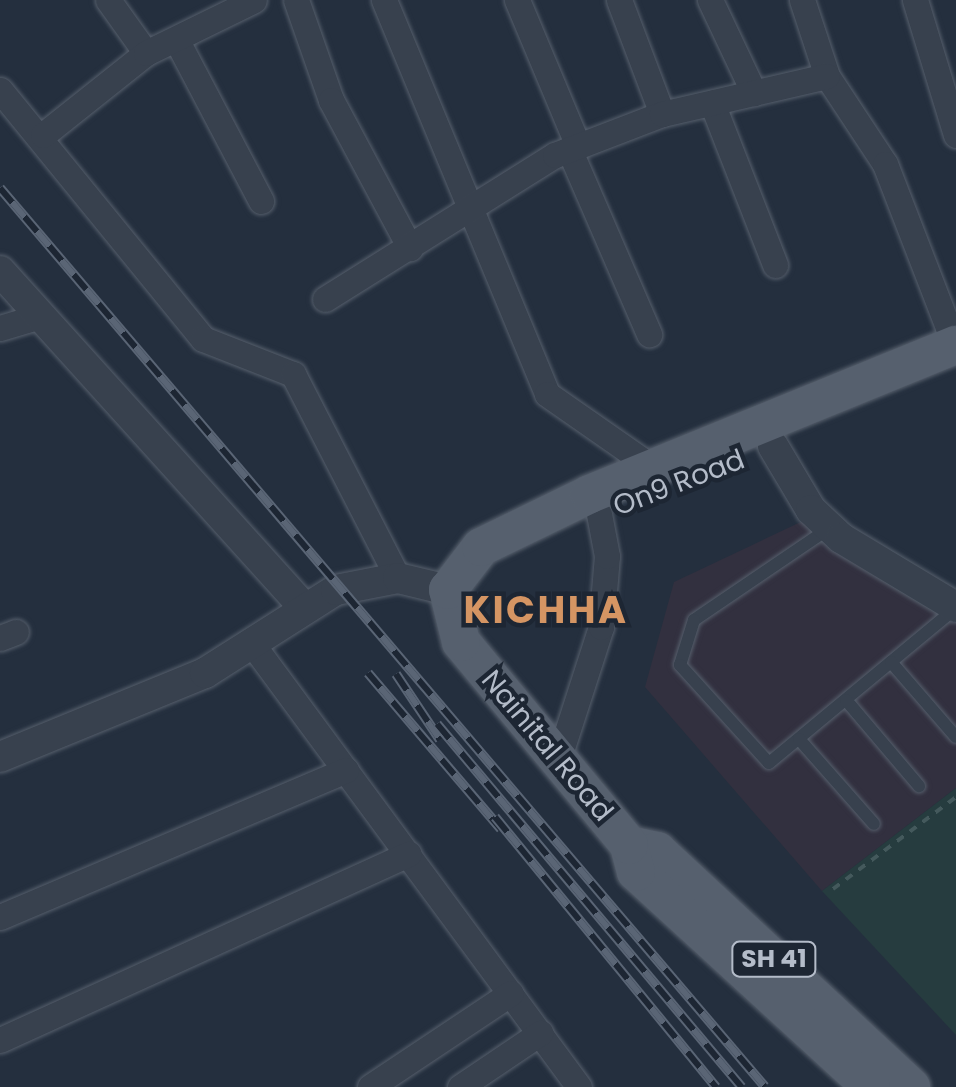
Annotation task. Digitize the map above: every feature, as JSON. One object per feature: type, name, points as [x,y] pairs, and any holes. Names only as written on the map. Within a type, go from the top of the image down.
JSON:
[{"type":"main road","points":[[586,511],[653,468],[956,345]]},
{"type":"main road","name":"On9 Road","points":[[448,590],[481,547],[773,446],[956,373]]},
{"type":"main road","name":"Nainital Road","points":[[448,590],[461,642],[629,845],[636,872],[871,1087]]},
{"type":"main road","name":"Nainital Road","points":[[629,845],[657,851],[911,1087]]},
{"type":"street","points":[[108,0],[146,53]]},
{"type":"street","points":[[44,135],[146,53],[176,39],[211,10],[254,0]]},
{"type":"street","points":[[296,0],[330,100],[410,248]]},
{"type":"street","points":[[384,0],[547,394],[653,468]]},
{"type":"street","points":[[517,0],[648,334]]},
{"type":"street","points":[[619,0],[662,114]]},
{"type":"street","points":[[710,0],[754,93]]},
{"type":"street","points":[[802,0],[828,76],[884,164],[956,345]]},
{"type":"street","points":[[915,0],[956,135]]},
{"type":"street","points":[[176,39],[261,201]]},
{"type":"street","points":[[325,299],[470,207],[573,148],[662,114],[828,76]]},
{"type":"street","points":[[0,90],[44,135],[203,339],[294,374],[398,578]]},
{"type":"street","points":[[712,103],[776,264]]},
{"type":"street","points":[[0,271],[303,606]]},
{"type":"street","points":[[0,328],[40,316]]},
{"type":"street","points":[[773,446],[830,528],[956,608]]},
{"type":"street","points":[[558,760],[601,627],[607,556],[586,511]]},
{"type":"street","points":[[0,757],[205,673],[303,606],[398,578],[448,590]]},
{"type":"street","points":[[250,641],[579,1087]]},
{"type":"street","points":[[0,917],[346,770]]},
{"type":"street","points":[[0,1040],[409,854]]},
{"type":"street","points":[[370,1087],[511,994]]},
{"type":"street","points":[[460,1087],[540,1033]]},
{"type":"lane","points":[[830,528],[694,620],[680,666],[769,764],[956,608]]},
{"type":"lane","points":[[891,662],[956,737]]},
{"type":"lane","points":[[846,700],[919,786]]},
{"type":"lane","points":[[799,739],[874,824]]},
{"type":"path","points":[[833,890],[956,797]]},
{"type":"shaded area","points":[[805,520],[956,620],[956,788],[822,891],[645,687],[674,582]]},
{"type":"green space","points":[[956,788],[956,1035],[822,891]]},
{"type":"railway","points":[[0,188],[765,1087]]},
{"type":"railway","points":[[368,673],[501,829]]},
{"type":"railway","points":[[396,674],[440,740]]},
{"type":"railway","points":[[437,724],[742,1087]]},
{"type":"railway","points":[[495,817],[716,1087]]},
{"type":"district","name":"KICHHA","points":[[546,610]]}]
